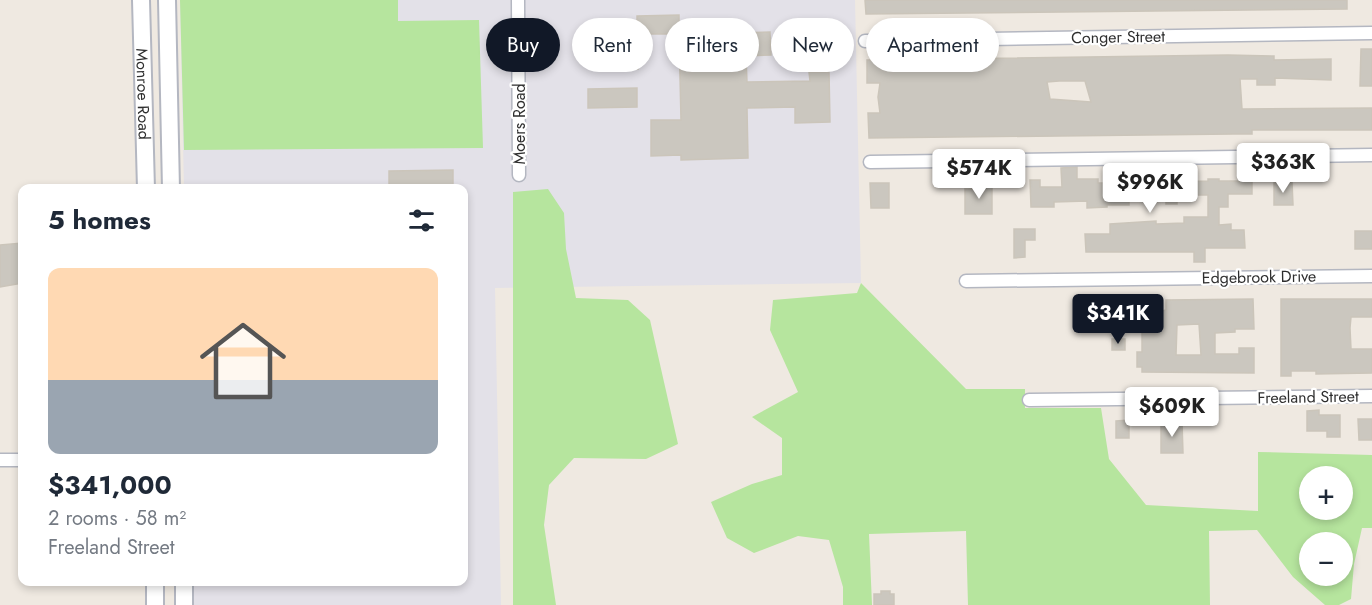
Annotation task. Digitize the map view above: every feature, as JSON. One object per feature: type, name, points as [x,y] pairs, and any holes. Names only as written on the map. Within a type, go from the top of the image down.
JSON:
[{"type":"main road","name":"Monroe Road","points":[[141,0],[146,184]]},
{"type":"main road","name":"Monroe Road","points":[[167,0],[171,184]]},
{"type":"main road","points":[[155,586],[155,605]]},
{"type":"main road","points":[[184,586],[184,605]]},
{"type":"street","name":"Moers Road","points":[[518,0],[519,175]]},
{"type":"street","name":"Conger Street","points":[[865,41],[1372,33]]},
{"type":"street","points":[[870,162],[1372,155]]},
{"type":"street","name":"Edgebrook Drive","points":[[966,281],[1372,276]]},
{"type":"street","name":"Freeland Street","points":[[1029,400],[1372,396]]},
{"type":"street","points":[[0,460],[18,460]]},
{"type":"shaded area","points":[[180,0],[855,0],[861,283],[495,288],[501,605],[193,605],[192,586],[468,586],[468,184],[184,184]]},
{"type":"green space","points":[[180,0],[398,0],[398,21],[479,20],[483,148],[184,150]]},
{"type":"green space","points":[[548,189],[564,213],[566,249],[576,298],[628,300],[650,320],[678,444],[646,459],[574,458],[549,485],[544,525],[556,605],[513,605],[513,192]]},
{"type":"green space","points":[[861,283],[966,389],[1025,389],[1025,408],[1101,408],[1109,459],[1146,505],[1258,511],[1258,452],[1372,455],[1372,528],[1362,528],[1353,576],[1353,532],[1299,532],[1299,582],[1257,530],[1209,531],[1210,605],[968,605],[966,531],[869,534],[872,605],[843,605],[843,587],[829,540],[798,536],[754,553],[727,538],[711,502],[752,484],[782,475],[782,438],[752,417],[798,392],[770,330],[773,300],[857,293]]},
{"type":"green space","points":[[1303,586],[1352,586],[1351,599],[1339,605],[1325,605]]},
{"type":"building","points":[[865,0],[1347,0],[1347,9],[866,14]]},
{"type":"building","points":[[679,15],[679,18],[665,18],[665,34],[653,34],[653,18],[637,18],[637,16]]},
{"type":"building","points":[[759,32],[770,32],[771,55],[759,55]]},
{"type":"building","points":[[1361,49],[1372,49],[1372,86],[1360,86]]},
{"type":"building","points":[[1228,55],[1274,56],[1274,60],[1331,59],[1331,80],[1275,78],[1275,85],[1257,85],[1257,79],[1240,79],[1242,109],[1372,108],[1372,130],[1252,130],[1252,134],[869,138],[868,113],[880,113],[878,97],[880,83],[867,83],[867,72],[999,72],[999,58]],"holes":[[[1085,81],[1091,102],[1050,99],[1047,82]]]},
{"type":"building","points":[[680,72],[747,72],[747,82],[810,81],[809,72],[829,72],[830,122],[795,123],[795,107],[747,108],[748,158],[681,160],[681,155],[651,156],[651,120],[681,120]]},
{"type":"building","points":[[637,88],[637,107],[588,108],[588,89]]},
{"type":"building","points":[[1077,167],[1077,179],[1098,179],[1098,183],[1107,183],[1107,185],[1134,185],[1134,182],[1208,181],[1208,179],[1252,181],[1252,194],[1228,194],[1228,207],[1219,207],[1219,225],[1231,224],[1231,230],[1244,230],[1245,248],[1205,248],[1205,262],[1194,262],[1194,252],[1086,252],[1085,234],[1110,234],[1110,224],[1156,221],[1156,224],[1184,223],[1184,217],[1208,217],[1208,195],[1177,195],[1177,204],[1166,204],[1166,201],[1129,201],[1129,205],[1087,208],[1087,201],[1054,202],[1054,207],[1031,207],[1030,180],[1040,180],[1040,187],[1062,187],[1061,168]]},
{"type":"building","points":[[453,170],[453,184],[389,184],[389,171]]},
{"type":"building","points":[[1292,182],[1293,205],[1274,205],[1274,183]]},
{"type":"building","points":[[870,183],[889,183],[889,208],[871,208]]},
{"type":"building","points":[[979,183],[992,183],[992,214],[965,214],[965,189],[979,189]]},
{"type":"building","points":[[1014,229],[1035,229],[1035,240],[1025,240],[1025,257],[1014,258]]},
{"type":"building","points":[[1355,231],[1372,231],[1372,249],[1355,249]]},
{"type":"building","points":[[18,243],[18,284],[0,287],[0,245]]},
{"type":"building","points":[[1253,299],[1254,329],[1235,329],[1235,332],[1215,333],[1215,354],[1239,354],[1239,348],[1254,348],[1254,373],[1142,372],[1142,367],[1137,367],[1137,352],[1142,352],[1142,326],[1117,327],[1117,302],[1143,301],[1144,311],[1162,311],[1166,310],[1166,300]],"holes":[[[1199,324],[1201,355],[1176,355],[1177,325]]]},
{"type":"building","points":[[1281,299],[1372,299],[1372,317],[1351,317],[1350,328],[1351,349],[1372,349],[1372,373],[1316,374],[1316,371],[1291,371],[1291,376],[1281,376]]},
{"type":"building","points":[[1112,339],[1125,339],[1125,350],[1112,350]]},
{"type":"building","points":[[1319,410],[1319,415],[1340,415],[1340,437],[1327,437],[1327,431],[1307,431],[1307,411]]},
{"type":"building","points":[[1358,419],[1372,419],[1372,440],[1359,440]]},
{"type":"building","points":[[1129,420],[1129,438],[1116,438],[1116,421]]},
{"type":"building","points":[[1182,422],[1183,453],[1161,453],[1161,423]]},
{"type":"building","points":[[881,591],[890,591],[890,594],[894,594],[894,605],[874,605],[874,594],[881,594]]}]
